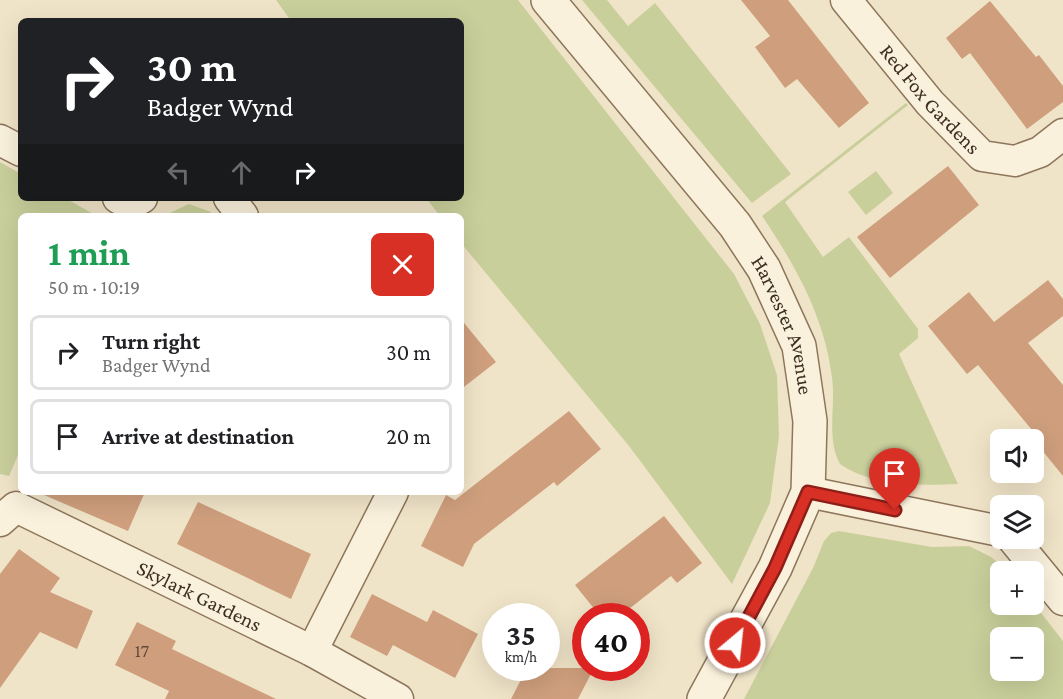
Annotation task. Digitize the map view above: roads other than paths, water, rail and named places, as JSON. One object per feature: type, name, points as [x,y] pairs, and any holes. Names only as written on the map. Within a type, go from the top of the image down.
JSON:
[{"type":"street","name":"Harvester Avenue","points":[[548,0],[735,225],[764,268],[799,346],[810,421],[808,492],[775,568],[704,699]]},
{"type":"street","name":"Red Fox Gardens","points":[[846,0],[930,103],[982,156],[1015,161],[1040,152],[1063,134]]},
{"type":"street","points":[[0,140],[18,149]]},
{"type":"street","points":[[231,201],[241,213]]},
{"type":"street","points":[[808,492],[990,529]]},
{"type":"street","points":[[312,651],[391,495]]},
{"type":"street","name":"Skylark Gardens","points":[[0,521],[16,507],[312,651],[398,699]]},
{"type":"street","points":[[1021,549],[1063,600]]}]
